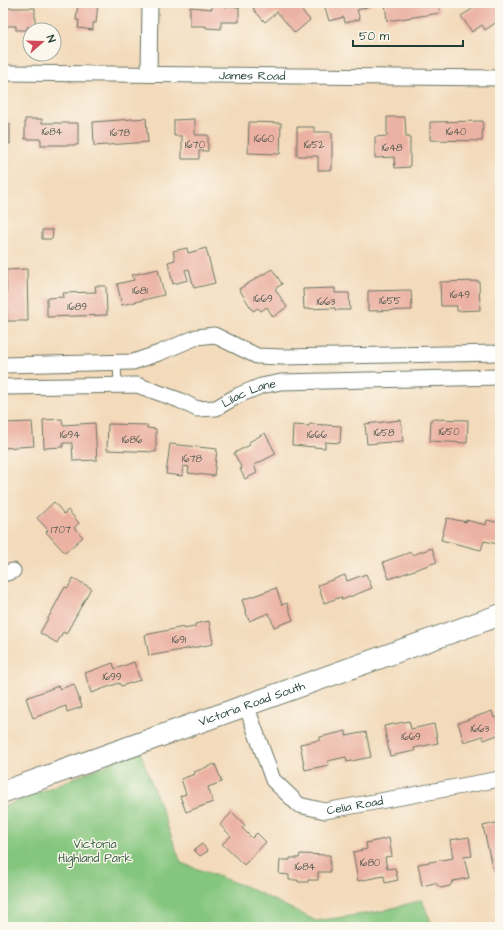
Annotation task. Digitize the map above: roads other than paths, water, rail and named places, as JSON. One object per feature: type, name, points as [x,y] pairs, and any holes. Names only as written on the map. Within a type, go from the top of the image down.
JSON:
[{"type":"street","points":[[149,74],[150,3]]},
{"type":"street","name":"James Road","points":[[3,72],[500,78]]},
{"type":"street","points":[[3,365],[133,362],[198,337],[214,335],[257,356],[282,357],[500,354]]},
{"type":"street","name":"Lilac Lane","points":[[3,387],[137,385],[179,400],[197,409],[216,408],[239,395],[260,386],[281,382],[500,377]]},
{"type":"street","name":"Victoria Road South","points":[[3,792],[500,614]]},
{"type":"street","name":"Celia Road","points":[[246,705],[273,780],[299,805],[325,811],[500,779]]},
{"type":"lane","points":[[117,363],[118,385]]},
{"type":"park label","name":"Victoria Highland Park","points":[[95,851]]}]
